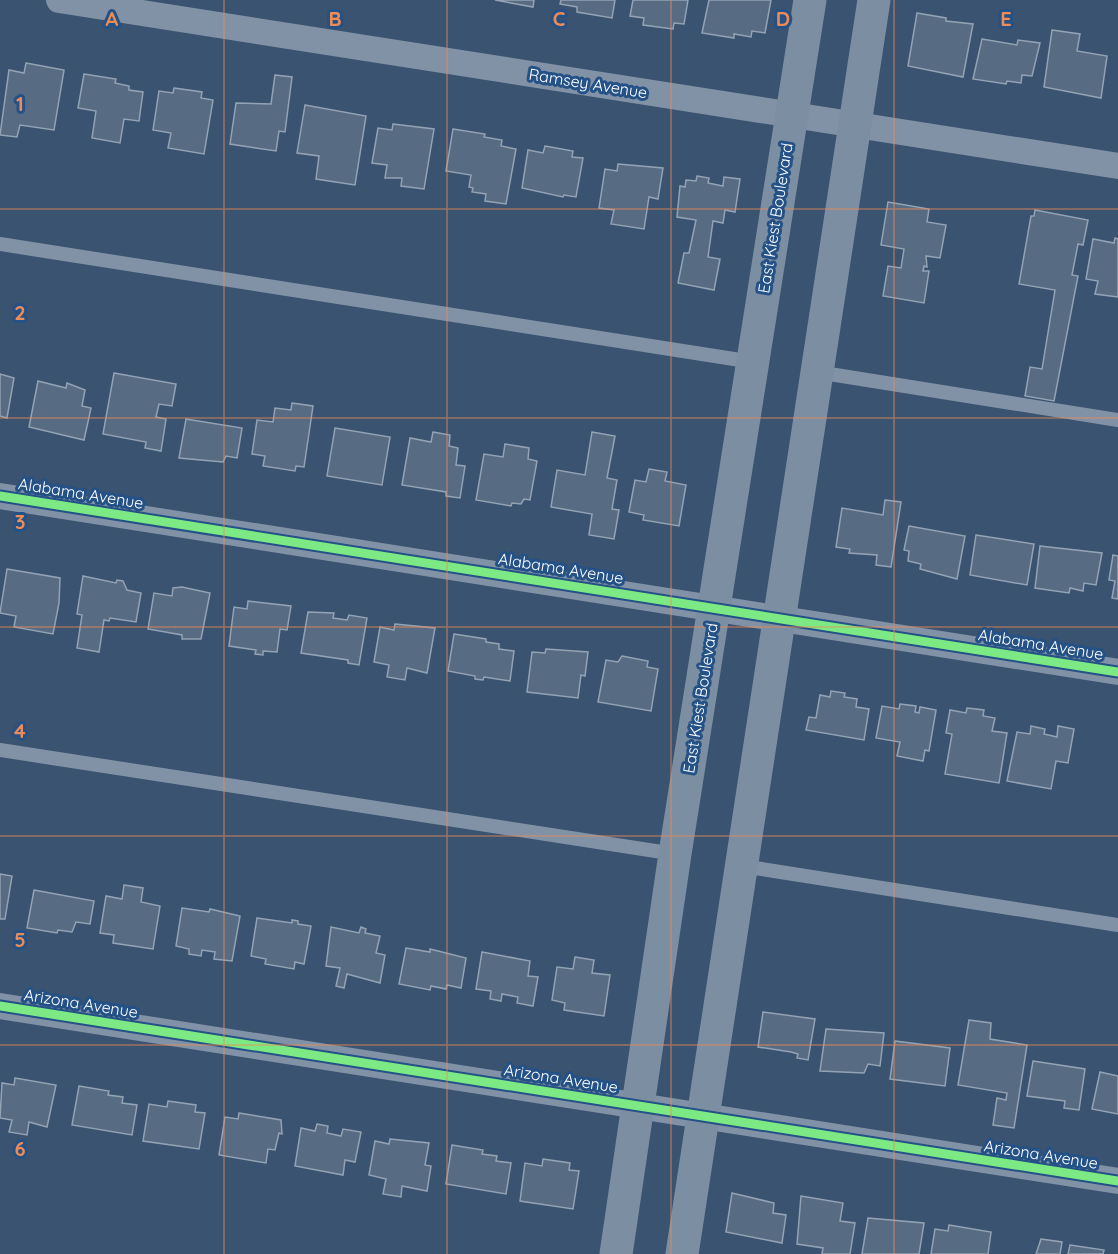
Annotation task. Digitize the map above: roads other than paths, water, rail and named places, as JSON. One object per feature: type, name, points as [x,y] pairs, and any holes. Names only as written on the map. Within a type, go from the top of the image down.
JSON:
[{"type":"main road","name":"East Kiest Boulevard","points":[[616,1254],[675,854],[810,0]]},
{"type":"main road","points":[[682,1254],[874,0]]},
{"type":"street","name":"Ramsey Avenue","points":[[59,0],[1118,166]]},
{"type":"street","name":"Alabama Avenue","points":[[0,496],[1118,672]]},
{"type":"street","name":"Arizona Avenue","points":[[0,1006],[1118,1181]]},
{"type":"lane","points":[[0,244],[753,362]]},
{"type":"lane","points":[[817,372],[1118,420]]},
{"type":"lane","points":[[0,750],[675,854]]},
{"type":"lane","points":[[742,866],[1118,925]]}]
